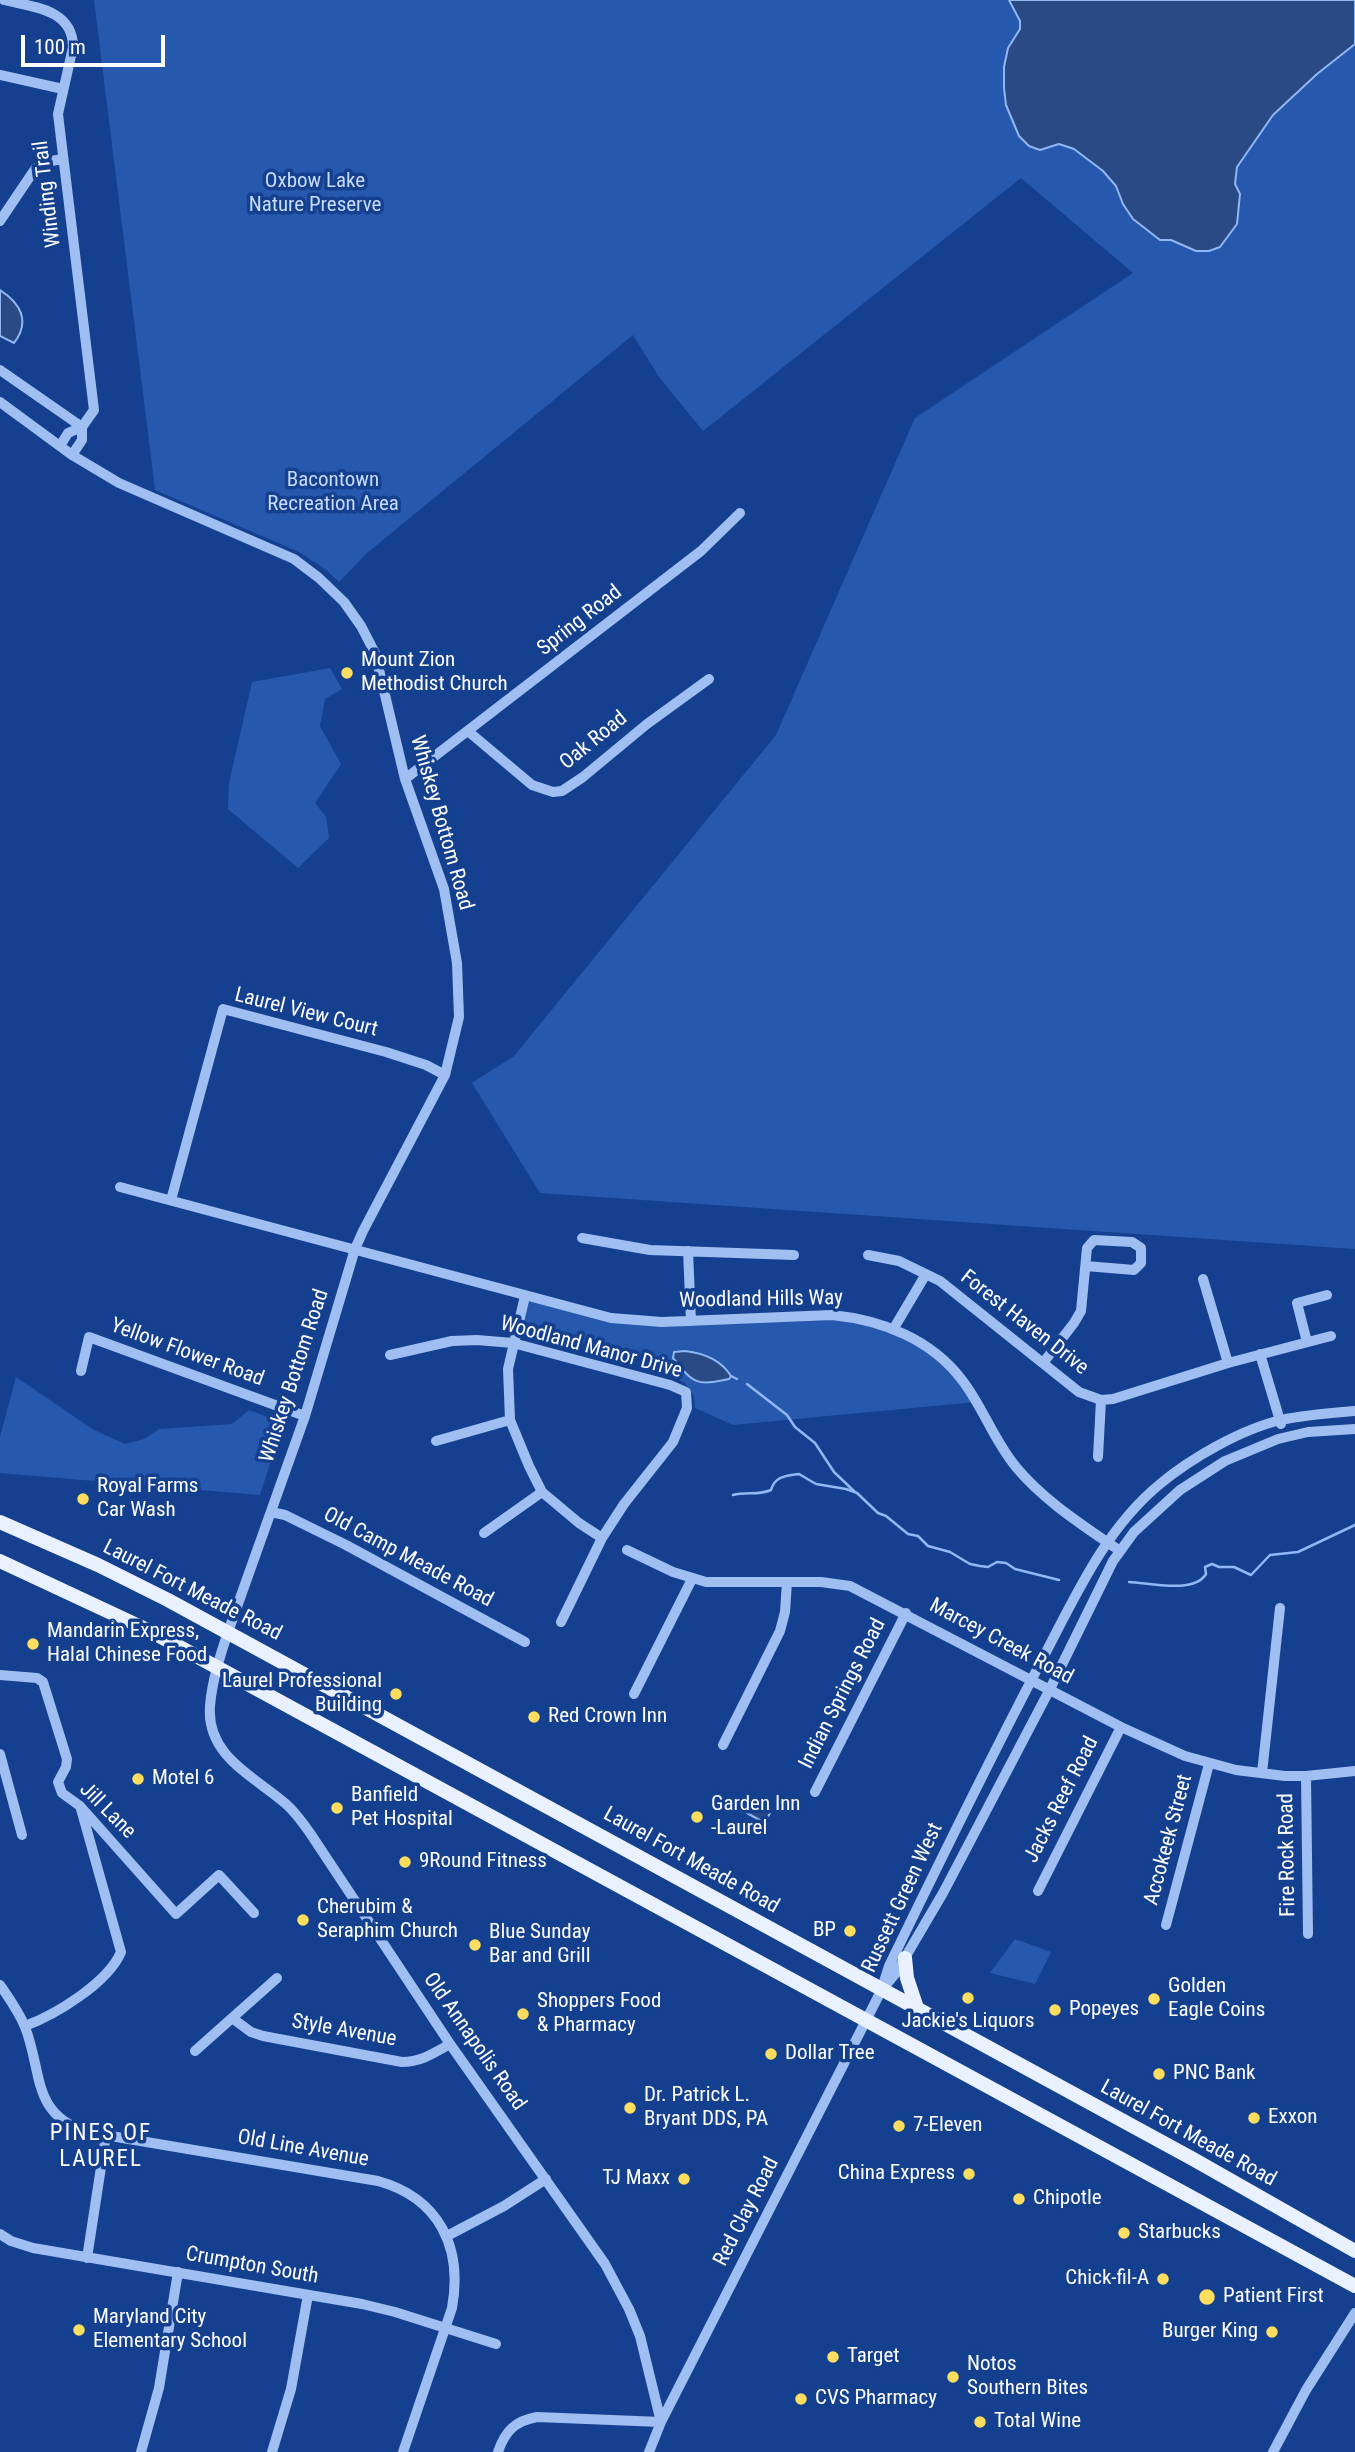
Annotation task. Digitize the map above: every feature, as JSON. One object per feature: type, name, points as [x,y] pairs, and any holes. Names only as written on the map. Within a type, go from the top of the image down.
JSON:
[{"type":"main road","name":"Laurel Fort Meade Road","points":[[0,1522],[98,1565],[228,1632],[1351,2246]]},
{"type":"main road","points":[[0,1561],[142,1627],[1355,2286]]},
{"type":"main road","points":[[905,1958],[907,1978],[918,2011]]},
{"type":"street","name":"Winding Trail","points":[[5,0],[39,4],[57,13],[70,27],[73,37],[58,114],[94,410],[82,428],[82,440],[72,455]]},
{"type":"street","points":[[0,75],[63,89]]},
{"type":"street","points":[[0,221],[35,169],[45,162],[63,159]]},
{"type":"street","points":[[0,370],[82,428]]},
{"type":"street","name":"Whiskey Bottom Road","points":[[0,402],[72,455],[100,472],[141,493],[288,556],[332,590],[353,614],[375,653],[405,779],[444,889],[457,963],[459,1017],[445,1075],[355,1250],[305,1416],[228,1632]]},
{"type":"street","points":[[60,446],[68,433],[82,428]]},
{"type":"street","name":"Spring Road","points":[[405,779],[701,551],[740,513]]},
{"type":"street","name":"Oak Road","points":[[469,732],[532,785],[553,792],[562,791],[709,679]]},
{"type":"street","name":"Laurel View Court","points":[[171,1200],[223,1009],[386,1052],[426,1065],[445,1075]]},
{"type":"street","points":[[120,1187],[355,1250]]},
{"type":"street","points":[[582,1238],[641,1249],[794,1255]]},
{"type":"street","points":[[1043,1363],[1081,1311],[1087,1248],[1094,1240],[1132,1242],[1141,1248],[1141,1263],[1134,1270],[1086,1266]]},
{"type":"street","name":"Woodland Hills Way","points":[[355,1250],[611,1318],[662,1322],[832,1315],[852,1317],[894,1328],[928,1348],[962,1379],[1008,1456],[1030,1482],[1120,1551]]},
{"type":"street","points":[[688,1251],[691,1321]]},
{"type":"street","name":"Forest Haven Drive","points":[[868,1255],[899,1261],[955,1292],[1079,1392],[1101,1400],[1113,1399],[1228,1363],[1331,1336]]},
{"type":"street","name":"Forest Haven Drive","points":[[894,1328],[926,1274]]},
{"type":"street","points":[[1203,1279],[1228,1363]]},
{"type":"street","points":[[1307,1342],[1297,1303],[1327,1295]]},
{"type":"street","points":[[525,1296],[508,1369],[510,1420],[542,1492],[602,1538]]},
{"type":"street","name":"Yellow Flower Road","points":[[81,1371],[89,1337],[305,1416]]},
{"type":"street","name":"Woodland Manor Drive","points":[[390,1355],[452,1341],[513,1343],[670,1385],[686,1392],[687,1408],[673,1441],[624,1504],[602,1538],[561,1622]]},
{"type":"street","points":[[1260,1354],[1283,1437]]},
{"type":"street","points":[[1098,1457],[1101,1400]]},
{"type":"street","name":"Russett Green West","points":[[881,1991],[894,1955],[1031,1680],[1084,1581],[1137,1505],[1187,1464],[1216,1447],[1280,1420],[1355,1411]]},
{"type":"street","points":[[436,1441],[510,1420]]},
{"type":"street","name":"Russett Green West","points":[[881,1991],[905,1958],[976,1831],[1120,1551],[1156,1510],[1180,1490],[1225,1461],[1283,1437],[1308,1432],[1355,1429]]},
{"type":"street","points":[[484,1533],[542,1492]]},
{"type":"street","name":"Old Camp Meade Road","points":[[271,1512],[285,1515],[346,1545],[525,1642]]},
{"type":"street","name":"Marcey Creek Road","points":[[627,1550],[692,1579],[706,1582],[821,1581],[850,1586],[1121,1727],[1209,1764],[1262,1773],[1306,1776],[1355,1771]]},
{"type":"street","points":[[634,1694],[692,1579]]},
{"type":"street","points":[[723,1745],[780,1631],[785,1612],[787,1582]]},
{"type":"street","points":[[1262,1773],[1280,1608]]},
{"type":"street","name":"Indian Springs Road","points":[[815,1792],[905,1613]]},
{"type":"street","name":"Old Annapolis Road","points":[[228,1632],[217,1668],[210,1706],[210,1724],[219,1745],[239,1768],[288,1806],[300,1820],[450,2044],[605,2264],[640,2336],[661,2422]]},
{"type":"street","name":"Jill Lane","points":[[0,1675],[37,1678],[46,1686],[67,1759],[66,1767],[59,1777],[59,1788],[80,1806],[176,1914],[219,1875],[254,1913]]},
{"type":"street","name":"Jacks Reef Road","points":[[1038,1891],[1121,1727]]},
{"type":"street","points":[[0,1754],[22,1835]]},
{"type":"street","name":"Accokeek Street","points":[[1167,1925],[1209,1764]]},
{"type":"street","name":"Fire Rock Road","points":[[1306,1776],[1308,1934]]},
{"type":"street","points":[[25,2026],[44,2019],[75,2000],[110,1969],[121,1952],[80,1806]]},
{"type":"street","points":[[195,2052],[277,1978]]},
{"type":"street","name":"Old Line Avenue","points":[[0,1985],[25,2026],[43,2090],[53,2113],[73,2127],[394,2185],[423,2204],[437,2220],[453,2252],[455,2288],[445,2328],[403,2452]]},
{"type":"street","name":"Red Clay Road","points":[[649,2452],[678,2388],[881,1991]]},
{"type":"street","name":"Style Avenue","points":[[232,2018],[251,2032],[263,2036],[402,2062],[424,2059],[450,2044]]},
{"type":"street","points":[[87,2258],[106,2135]]},
{"type":"street","points":[[447,2236],[504,2206],[546,2179]]},
{"type":"street","name":"Crumpton South","points":[[0,2234],[11,2241],[33,2248],[395,2312],[496,2344]]},
{"type":"street","points":[[141,2452],[159,2388],[178,2272]]},
{"type":"street","points":[[272,2452],[291,2389],[308,2295]]},
{"type":"street","points":[[1273,2452],[1306,2390],[1355,2313]]},
{"type":"street","points":[[654,2390],[666,2393],[678,2388]]},
{"type":"street","points":[[498,2452],[511,2428],[530,2418],[661,2422]]},
{"type":"green space","points":[[94,0],[1355,0],[1355,1249],[540,1193],[472,1083],[514,1056],[776,735],[915,418],[1133,273],[1021,178],[703,431],[659,377],[633,335],[367,553],[339,582],[299,552],[155,490]]},
{"type":"green space","points":[[330,668],[342,689],[325,699],[320,726],[341,764],[315,803],[326,817],[329,838],[298,868],[228,809],[229,783],[252,682]]},
{"type":"green space","points":[[525,1296],[611,1318],[852,1317],[928,1348],[976,1402],[733,1425],[695,1408],[694,1396],[685,1383],[653,1362],[517,1326]]},
{"type":"green space","points":[[16,1377],[94,1430],[125,1444],[144,1439],[159,1429],[232,1424],[249,1410],[283,1423],[260,1495],[0,1473],[0,1437]]},
{"type":"green space","points":[[1015,1939],[1051,1952],[1035,1984],[990,1973]]},
{"type":"shaded area","points":[[1009,0],[1355,0],[1355,44],[1317,74],[1273,115],[1237,167],[1235,184],[1240,194],[1237,224],[1220,247],[1209,251],[1196,251],[1171,240],[1160,240],[1133,219],[1116,186],[1103,171],[1074,149],[1059,144],[1040,150],[1029,146],[1019,136],[1006,105],[1004,88],[1008,48],[1020,29],[1020,21]]},
{"type":"shaded area","points":[[0,290],[13,301],[21,313],[22,327],[14,343],[0,336]]},
{"type":"shaded area","points":[[685,1351],[711,1358],[731,1376],[718,1381],[696,1381],[673,1358],[674,1352]]},
{"type":"shaded area","points":[[751,1802],[770,1813],[765,1823],[745,1812]]},
{"type":"waterway","points":[[731,1376],[737,1379]]},
{"type":"waterway","points":[[747,1384],[787,1415],[795,1427],[815,1443],[834,1472],[855,1492]]},
{"type":"waterway","points":[[733,1495],[766,1492],[771,1490],[778,1479],[799,1474],[816,1484],[857,1493],[878,1513],[886,1516],[908,1534],[918,1536],[928,1546],[950,1552],[970,1564],[988,1567],[997,1562],[1006,1563],[1015,1569],[1059,1580]]},
{"type":"waterway","points":[[1129,1582],[1171,1586],[1192,1584],[1200,1580],[1206,1574],[1205,1567],[1212,1564],[1234,1567],[1251,1575],[1270,1555],[1298,1552],[1355,1525]]},
{"type":"place","name":"Mount Zion Methodist Church","points":[[347,673]]},
{"type":"place","name":"Royal Farms Car Wash","points":[[83,1499]]},
{"type":"place","name":"Mandarin Express, Halal Chinese Food","points":[[33,1644]]},
{"type":"place","name":"Laurel Professional Building","points":[[396,1694]]},
{"type":"place","name":"Red Crown Inn","points":[[534,1717]]},
{"type":"place","name":"Motel 6","points":[[138,1779]]},
{"type":"place","name":"Banfield Pet Hospital","points":[[337,1808]]},
{"type":"place","name":"Garden Inn -Laurel","points":[[697,1817]]},
{"type":"place","name":"9Round Fitness","points":[[405,1862]]},
{"type":"place","name":"Cherubim & Seraphim Church","points":[[303,1920]]},
{"type":"place","name":"BP","points":[[850,1931]]},
{"type":"place","name":"Blue Sunday Bar and Grill","points":[[475,1945]]},
{"type":"place","name":"Jackie's Liquors","points":[[968,1998]]},
{"type":"place","name":"Golden Eagle Coins","points":[[1154,1999]]},
{"type":"place","name":"Popeyes","points":[[1055,2010]]},
{"type":"place","name":"Shoppers Food & Pharmacy","points":[[523,2014]]},
{"type":"place","name":"Dollar Tree","points":[[771,2054]]},
{"type":"place","name":"PNC Bank","points":[[1159,2074]]},
{"type":"place","name":"Dr. Patrick L. Bryant DDS, PA","points":[[630,2108]]},
{"type":"place","name":"Exxon","points":[[1254,2118]]},
{"type":"place","name":"7-Eleven","points":[[899,2126]]},
{"type":"place","name":"China Express","points":[[969,2174]]},
{"type":"place","name":"TJ Maxx","points":[[684,2179]]},
{"type":"place","name":"Chipotle","points":[[1019,2199]]},
{"type":"place","name":"Starbucks","points":[[1124,2233]]},
{"type":"place","name":"Chick-fil-A","points":[[1163,2279]]},
{"type":"place","name":"Patient First","points":[[1207,2297]]},
{"type":"place","name":"Maryland City Elementary School","points":[[79,2330]]},
{"type":"place","name":"Burger King","points":[[1272,2332]]},
{"type":"place","name":"Target","points":[[833,2357]]},
{"type":"place","name":"Notos Southern Bites","points":[[953,2377]]},
{"type":"place","name":"CVS Pharmacy","points":[[801,2399]]},
{"type":"place","name":"Total Wine","points":[[980,2422]]},
{"type":"district","name":"PINES OF LAUREL","points":[[101,2147]]},
{"type":"park label","name":"Oxbow Lake Nature Preserve","points":[[315,194]]},
{"type":"park label","name":"Bacontown Recreation Area","points":[[333,493]]}]
